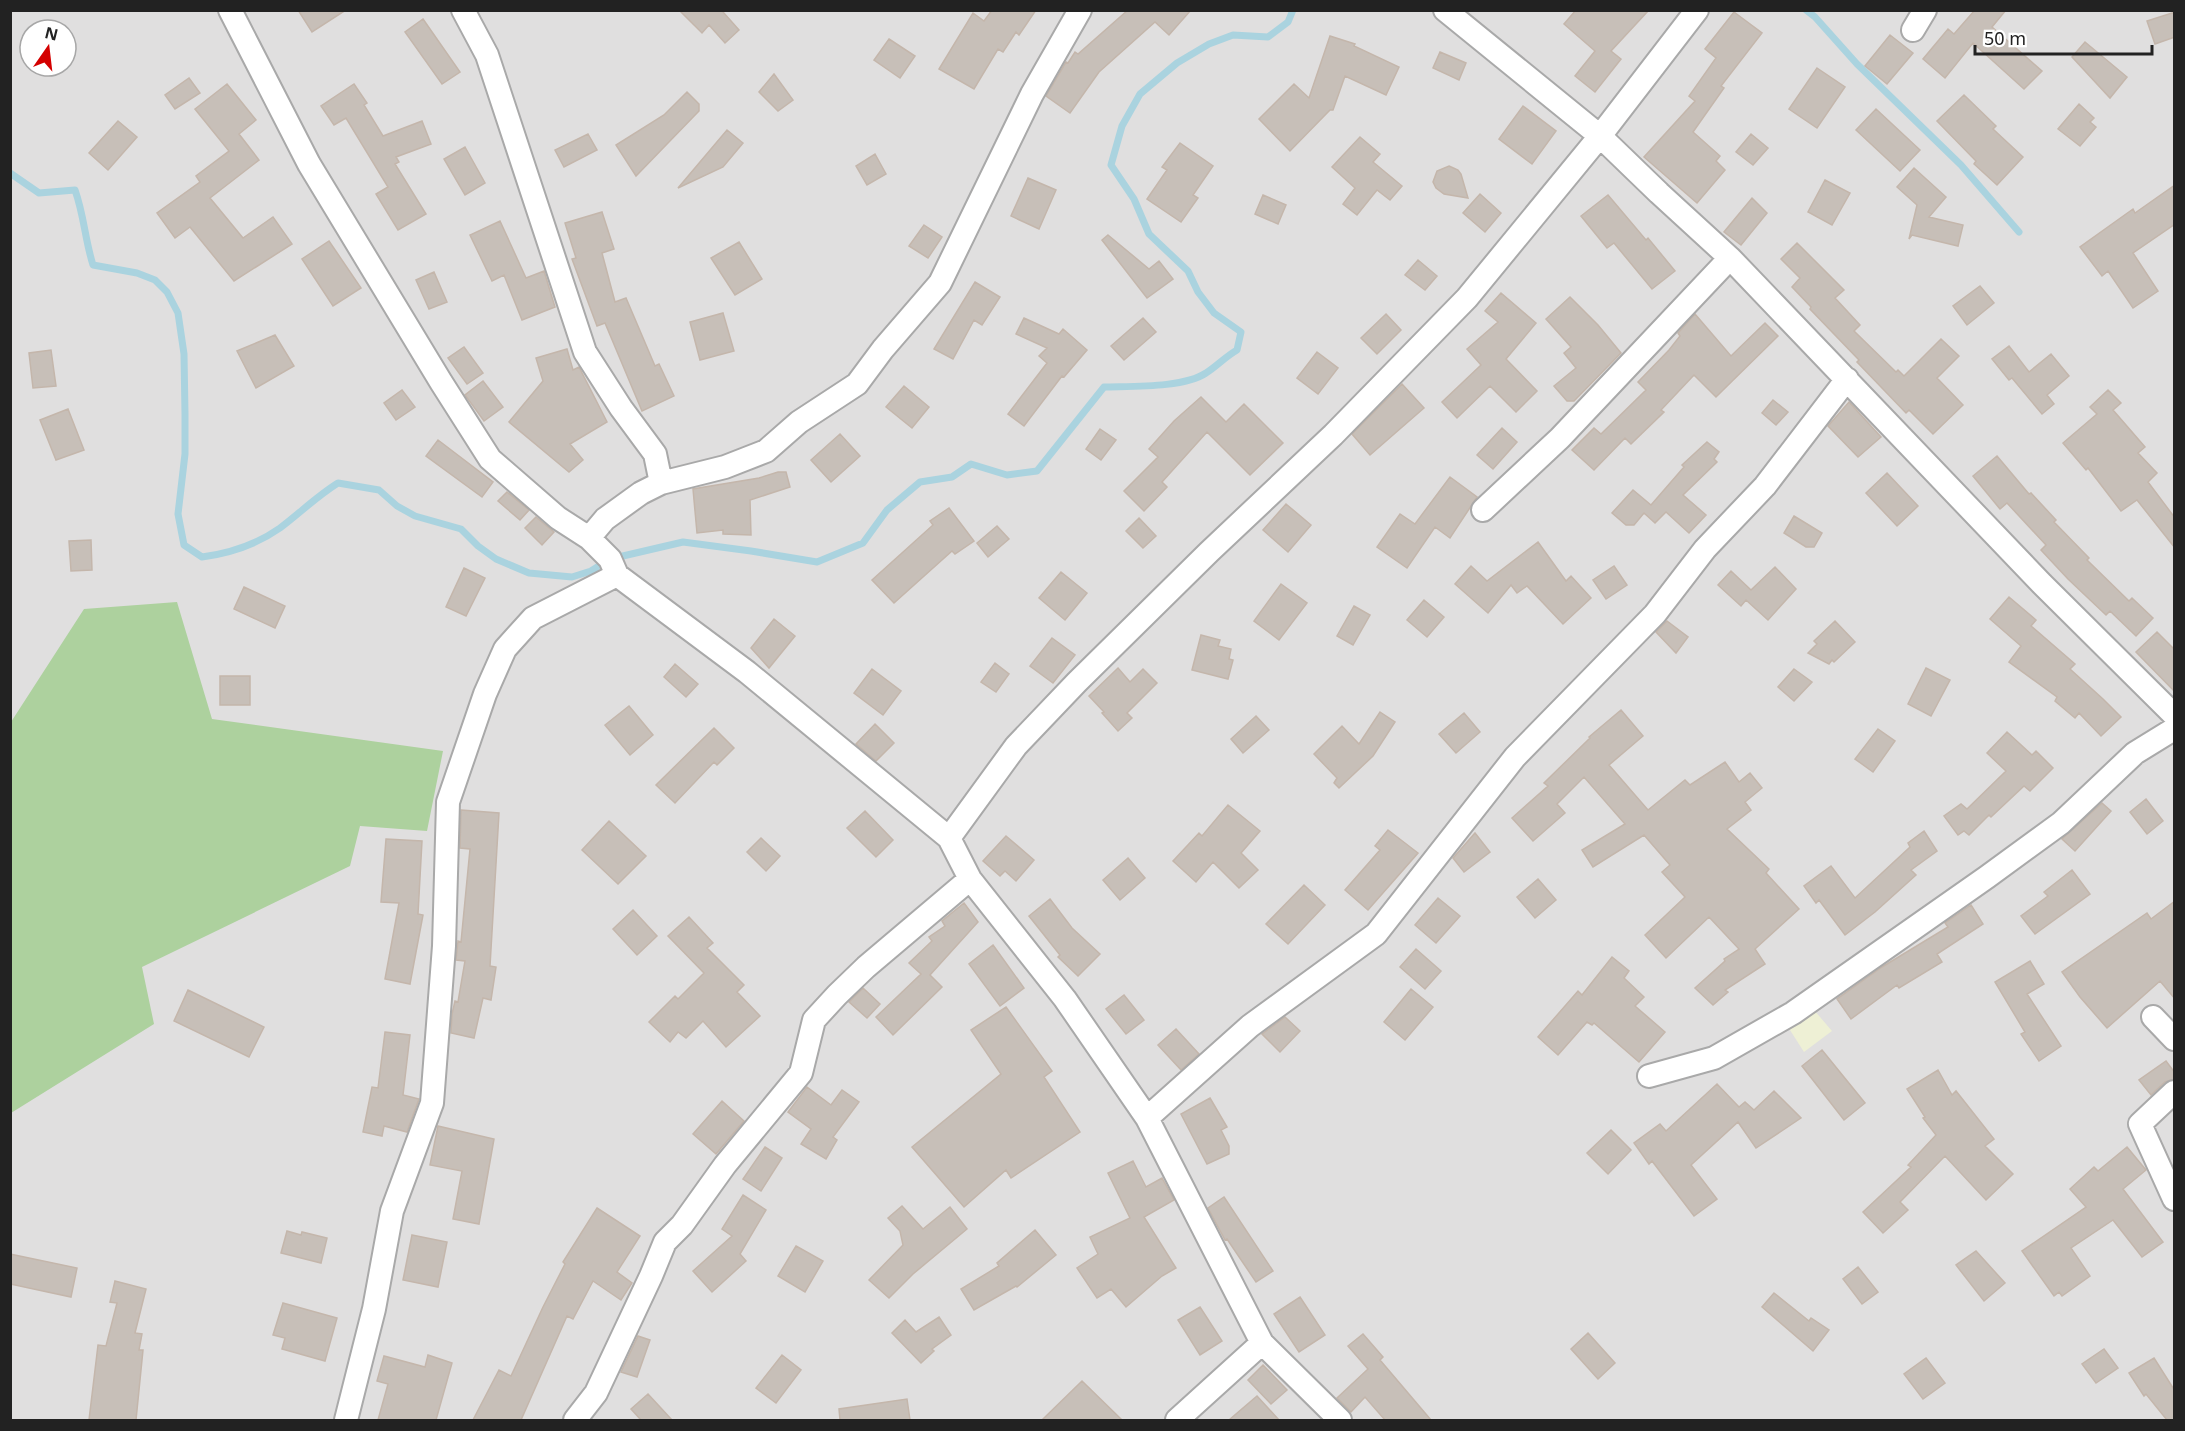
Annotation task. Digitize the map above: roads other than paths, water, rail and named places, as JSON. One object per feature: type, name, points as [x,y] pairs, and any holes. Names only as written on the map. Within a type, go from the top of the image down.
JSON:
[{"type":"street","points":[[230,10],[309,164],[490,459],[558,518],[589,538],[610,559],[617,575],[747,672],[949,838],[970,879],[1065,999],[1147,1118],[1262,1343],[1340,1420]]},
{"type":"street","points":[[463,10],[487,55],[585,352],[621,408],[655,454],[661,483]]},
{"type":"street","points":[[589,538],[605,519],[641,493],[661,483],[725,467],[766,451],[799,422],[857,384],[883,349],[940,283],[1032,94],[1080,10]]},
{"type":"street","points":[[1444,10],[1600,136],[1730,258],[2042,584],[2175,715]]},
{"type":"street","points":[[949,838],[1016,746],[1077,682],[1209,552],[1333,435],[1467,298],[1600,136],[1697,10]]},
{"type":"street","points":[[1913,30],[1925,10]]},
{"type":"street","points":[[1482,510],[1560,438],[1730,258]]},
{"type":"street","points":[[1147,1118],[1250,1026],[1376,934],[1515,757],[1655,614],[1705,549],[1765,486],[1847,379]]},
{"type":"street","points":[[346,1420],[374,1309],[392,1211],[432,1103],[444,946],[448,802],[485,694],[506,649],[533,618],[617,575]]},
{"type":"street","points":[[1649,1076],[1714,1058],[1792,1012],[2061,823],[2135,753],[2175,729]]},
{"type":"street","points":[[575,1420],[596,1393],[651,1276],[664,1242],[682,1225],[725,1165],[801,1073],[814,1020],[859,974],[970,879]]},
{"type":"street","points":[[2153,1017],[2175,1039]]},
{"type":"street","points":[[2175,1092],[2140,1124],[2175,1199]]},
{"type":"street","points":[[1177,1420],[1262,1343]]},
{"type":"waterway","points":[[10,173],[39,193],[75,190],[93,265],[137,273],[155,280],[167,292],[178,313],[184,354],[185,414],[185,454],[178,514],[184,545],[202,557],[233,551],[262,539],[280,528],[338,483],[379,490],[397,506],[415,516],[461,529],[478,546],[496,559],[529,573],[572,577],[591,571],[610,559],[683,542],[817,562],[863,543],[887,510],[920,482],[952,477],[971,464],[1007,475],[1037,471],[1104,387],[1171,384],[1196,378],[1237,350],[1241,332],[1214,313],[1198,292],[1188,271],[1149,234],[1134,199],[1111,165],[1122,126],[1140,94],[1177,63],[1209,44],[1233,35],[1268,37],[1288,22],[1293,10]]},
{"type":"waterway","points":[[1806,10],[1857,64],[1961,165],[2019,232]]}]
